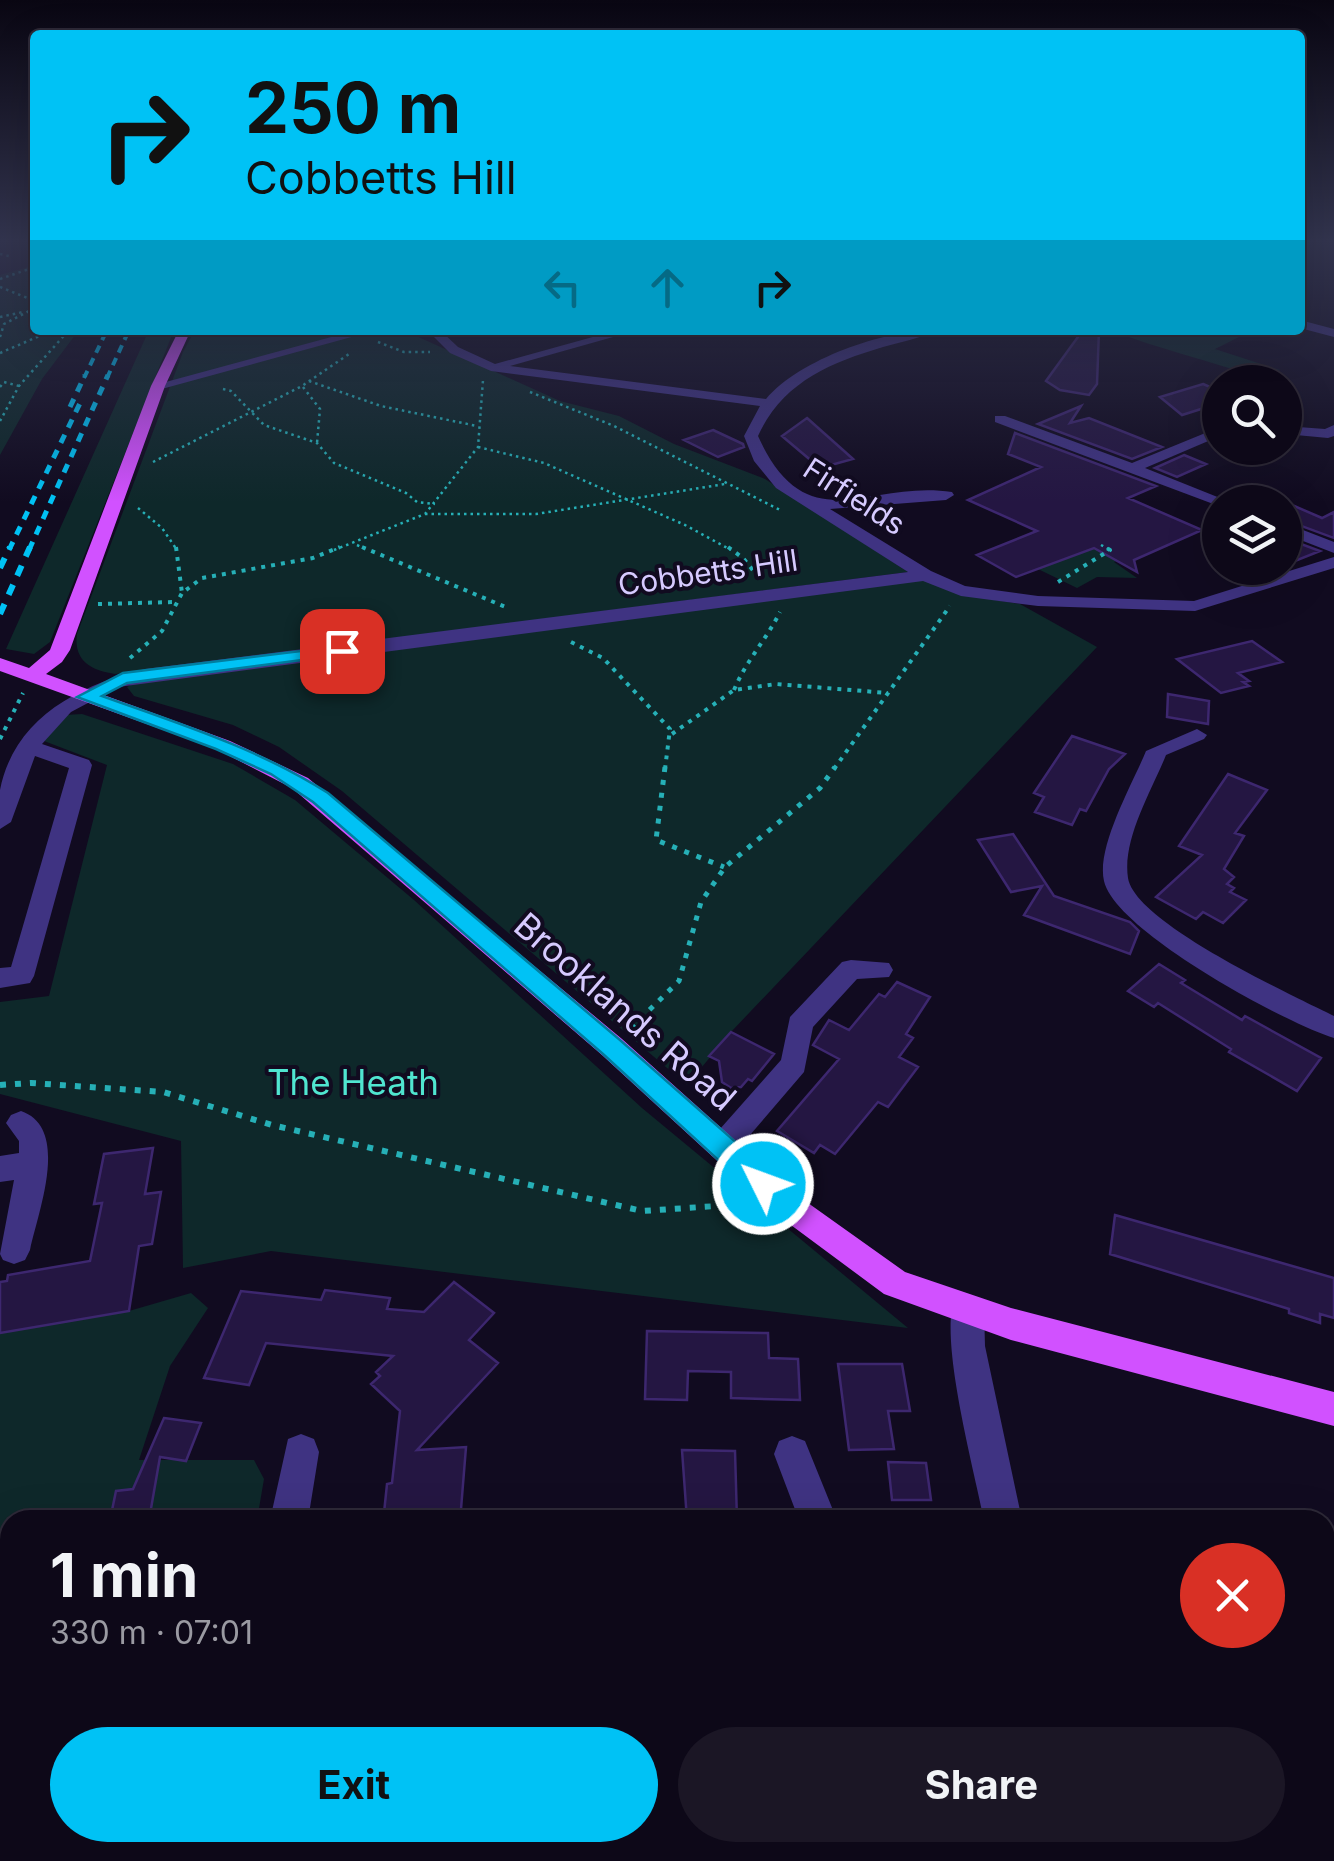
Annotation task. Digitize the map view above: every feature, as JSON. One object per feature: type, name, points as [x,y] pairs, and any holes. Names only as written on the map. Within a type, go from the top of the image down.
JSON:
[{"type":"main road","points":[[27,684],[55,658],[158,386],[183,335]]},
{"type":"main road","name":"Brooklands Road","points":[[1,664],[27,684],[84,696],[223,745],[300,783],[612,1047],[784,1202],[895,1283],[1093,1348],[1334,1409]]},
{"type":"street","points":[[438,335],[454,350],[489,370],[766,403],[794,380],[819,367],[914,335]]},
{"type":"street","points":[[489,370],[614,335]]},
{"type":"street","points":[[158,386],[371,337]]},
{"type":"street","name":"Firfields","points":[[766,403],[751,436],[762,461],[781,485],[925,575]]},
{"type":"street","points":[[1000,419],[1202,494]]},
{"type":"street","points":[[1302,432],[1328,434],[1334,429]]},
{"type":"street","points":[[1134,467],[1202,434]]},
{"type":"street","points":[[808,502],[840,505],[946,496]]},
{"type":"street","points":[[1302,535],[1334,548]]},
{"type":"street","points":[[925,575],[960,591],[1038,601],[1195,606],[1334,562]]},
{"type":"street","name":"Cobbetts Hill","points":[[27,746],[44,723],[84,696],[123,678],[925,575]]},
{"type":"street","points":[[1197,735],[1157,751],[1116,860],[1116,882],[1124,901],[1167,937],[1334,1028]]},
{"type":"street","points":[[0,822],[27,746],[80,765],[22,976],[0,978]]},
{"type":"street","points":[[722,1147],[794,1064],[800,1024],[851,970],[880,970]]},
{"type":"street","points":[[14,1250],[33,1164],[34,1137],[22,1123]]},
{"type":"street","points":[[0,1169],[33,1164]]},
{"type":"street","points":[[967,1309],[968,1346],[1001,1510]]},
{"type":"street","points":[[291,1510],[301,1452]]},
{"type":"street","points":[[792,1454],[814,1510]]},
{"type":"path","points":[[0,353],[40,335]]},
{"type":"path","points":[[0,421],[19,386],[65,335]]},
{"type":"path","points":[[147,465],[302,386],[357,350]]},
{"type":"path","points":[[126,661],[162,631],[175,602],[202,578],[277,565],[354,544],[425,514],[478,447],[477,426],[484,404],[480,387],[489,370]]},
{"type":"path","points":[[0,387],[2,380],[19,386]]},
{"type":"path","points":[[181,380],[230,391],[264,425],[317,443],[334,463],[406,493],[417,502],[435,504]]},
{"type":"path","points":[[310,381],[381,406],[444,416],[477,426]]},
{"type":"path","points":[[302,386],[320,409],[317,443]]},
{"type":"path","points":[[520,387],[614,426],[792,516]]},
{"type":"path","points":[[478,447],[579,476],[624,502]]},
{"type":"path","points":[[425,514],[476,518],[624,502],[728,484]]},
{"type":"path","points":[[140,512],[162,528],[177,549],[182,593]]},
{"type":"path","points":[[354,544],[511,609],[602,658],[670,730],[656,840],[725,868]]},
{"type":"path","points":[[1054,584],[1110,550],[1102,545]]},
{"type":"path","points":[[612,1047],[679,981],[701,902],[725,868],[820,788],[960,591]]},
{"type":"path","points":[[77,605],[175,602]]},
{"type":"path","points":[[0,739],[27,684]]},
{"type":"path","points":[[670,735],[734,690],[776,684],[888,693]]},
{"type":"path","points":[[0,1085],[31,1083],[164,1092],[272,1126],[642,1210],[784,1202]]},
{"type":"green space","points":[[0,329],[30,329],[30,335],[75,335],[42,379],[0,455]]},
{"type":"green space","points":[[147,335],[172,335],[50,642],[34,654],[6,649]]},
{"type":"green space","points":[[192,335],[414,335],[560,401],[619,416],[674,444],[765,479],[908,572],[115,674],[99,670],[81,658],[77,634]]},
{"type":"green space","points":[[1124,335],[1243,335],[1215,349],[1265,365],[1218,365]]},
{"type":"green space","points":[[1130,534],[1155,544],[1114,562],[1137,578],[1097,577],[1077,588],[1038,569]]},
{"type":"green space","points":[[926,578],[959,594],[1020,604],[1097,647],[731,1032],[687,1085],[342,791],[279,747],[233,725],[134,696],[127,687],[134,683]]},
{"type":"green space","name":"The Heath","points":[[82,714],[233,764],[295,800],[414,900],[642,1108],[908,1328],[271,1251],[183,1268],[181,1141],[0,1094],[0,1002],[49,996],[107,765],[44,741],[65,715]]},
{"type":"green space","points":[[191,1293],[208,1308],[170,1366],[139,1460],[254,1460],[264,1479],[259,1510],[0,1510],[0,1333],[129,1311]]},
{"type":"building","points":[[1079,335],[1099,335],[1097,384],[1089,395],[1060,390],[1046,381]]},
{"type":"building","points":[[1202,384],[1202,409],[1182,415],[1160,397]]},
{"type":"building","points":[[1081,406],[1070,423],[1089,418],[1162,447],[1132,459],[1038,424]]},
{"type":"building","points":[[807,418],[853,459],[820,468],[782,436]]},
{"type":"building","points":[[713,430],[744,447],[718,457],[684,440]]},
{"type":"building","points":[[1015,433],[1156,486],[1128,498],[1202,530],[1134,560],[1137,572],[1094,548],[1016,577],[977,555],[1037,531],[968,500],[1041,467],[1008,454]]},
{"type":"building","points":[[1184,455],[1204,465],[1177,477],[1155,468]]},
{"type":"building","points":[[1302,509],[1322,518],[1334,512],[1334,538],[1302,526]]},
{"type":"building","points":[[1302,544],[1320,551],[1302,558]]},
{"type":"building","points":[[1252,641],[1282,662],[1238,673],[1249,681],[1243,682],[1249,686],[1221,693],[1177,659]]},
{"type":"building","points":[[1168,694],[1209,701],[1208,724],[1167,717]]},
{"type":"building","points":[[1072,736],[1125,754],[1109,769],[1086,811],[1080,809],[1072,825],[1035,812],[1044,797],[1034,793]]},
{"type":"building","points":[[1228,774],[1267,790],[1235,833],[1244,836],[1224,869],[1234,877],[1227,884],[1234,888],[1230,892],[1246,900],[1223,923],[1203,912],[1196,919],[1156,897],[1202,855],[1179,846]]},
{"type":"building","points":[[1013,834],[1054,896],[1130,922],[1139,931],[1130,954],[1024,915],[1042,886],[1011,892],[978,840]]},
{"type":"building","points":[[1159,964],[1185,980],[1181,983],[1242,1020],[1245,1016],[1321,1058],[1297,1091],[1229,1052],[1231,1049],[1158,1003],[1154,1007],[1128,991]]},
{"type":"building","points":[[897,982],[930,997],[906,1034],[913,1038],[899,1057],[918,1067],[888,1107],[878,1102],[835,1154],[820,1145],[814,1153],[777,1131],[839,1059],[813,1045],[829,1020],[849,1030],[879,994],[885,997]]},
{"type":"building","points":[[731,1032],[774,1054],[752,1081],[748,1079],[741,1087],[731,1088],[722,1082],[719,1061],[709,1056]]},
{"type":"building","points":[[153,1148],[145,1194],[161,1192],[152,1244],[139,1246],[129,1311],[0,1333],[0,1282],[7,1281],[8,1275],[90,1261],[102,1203],[94,1204],[104,1154]]},
{"type":"building","points":[[1115,1215],[1334,1278],[1334,1318],[1320,1314],[1320,1323],[1289,1313],[1289,1309],[1110,1254]]},
{"type":"building","points":[[454,1282],[494,1313],[469,1340],[498,1363],[417,1450],[466,1447],[461,1509],[384,1510],[387,1484],[392,1483],[400,1411],[371,1384],[380,1376],[376,1372],[393,1356],[266,1343],[249,1385],[204,1378],[241,1291],[321,1300],[325,1290],[390,1298],[387,1309],[424,1312]]},
{"type":"building","points":[[647,1331],[768,1333],[769,1358],[798,1359],[800,1400],[731,1398],[731,1372],[688,1371],[687,1400],[645,1399]]},
{"type":"building","points":[[838,1364],[902,1364],[910,1411],[888,1411],[894,1449],[849,1450]]},
{"type":"building","points":[[164,1418],[201,1423],[186,1461],[160,1457],[151,1510],[112,1510],[116,1491],[133,1489]]},
{"type":"building","points":[[682,1450],[735,1451],[737,1510],[686,1510]]},
{"type":"building","points":[[888,1462],[926,1463],[931,1500],[892,1500]]},
{"type":"railway","points":[[84,378],[105,335]]},
{"type":"railway","points":[[107,378],[127,335]]},
{"type":"railway","points":[[70,407],[85,375]]},
{"type":"railway","points":[[29,550],[108,375]]},
{"type":"railway","points":[[9,550],[83,397]]},
{"type":"railway","points":[[0,568],[10,547]]},
{"type":"railway","points":[[0,614],[30,547]]},
{"type":"route","points":[[342,651],[123,678],[86,697],[223,745],[278,770],[320,797],[612,1047],[763,1184]]}]
